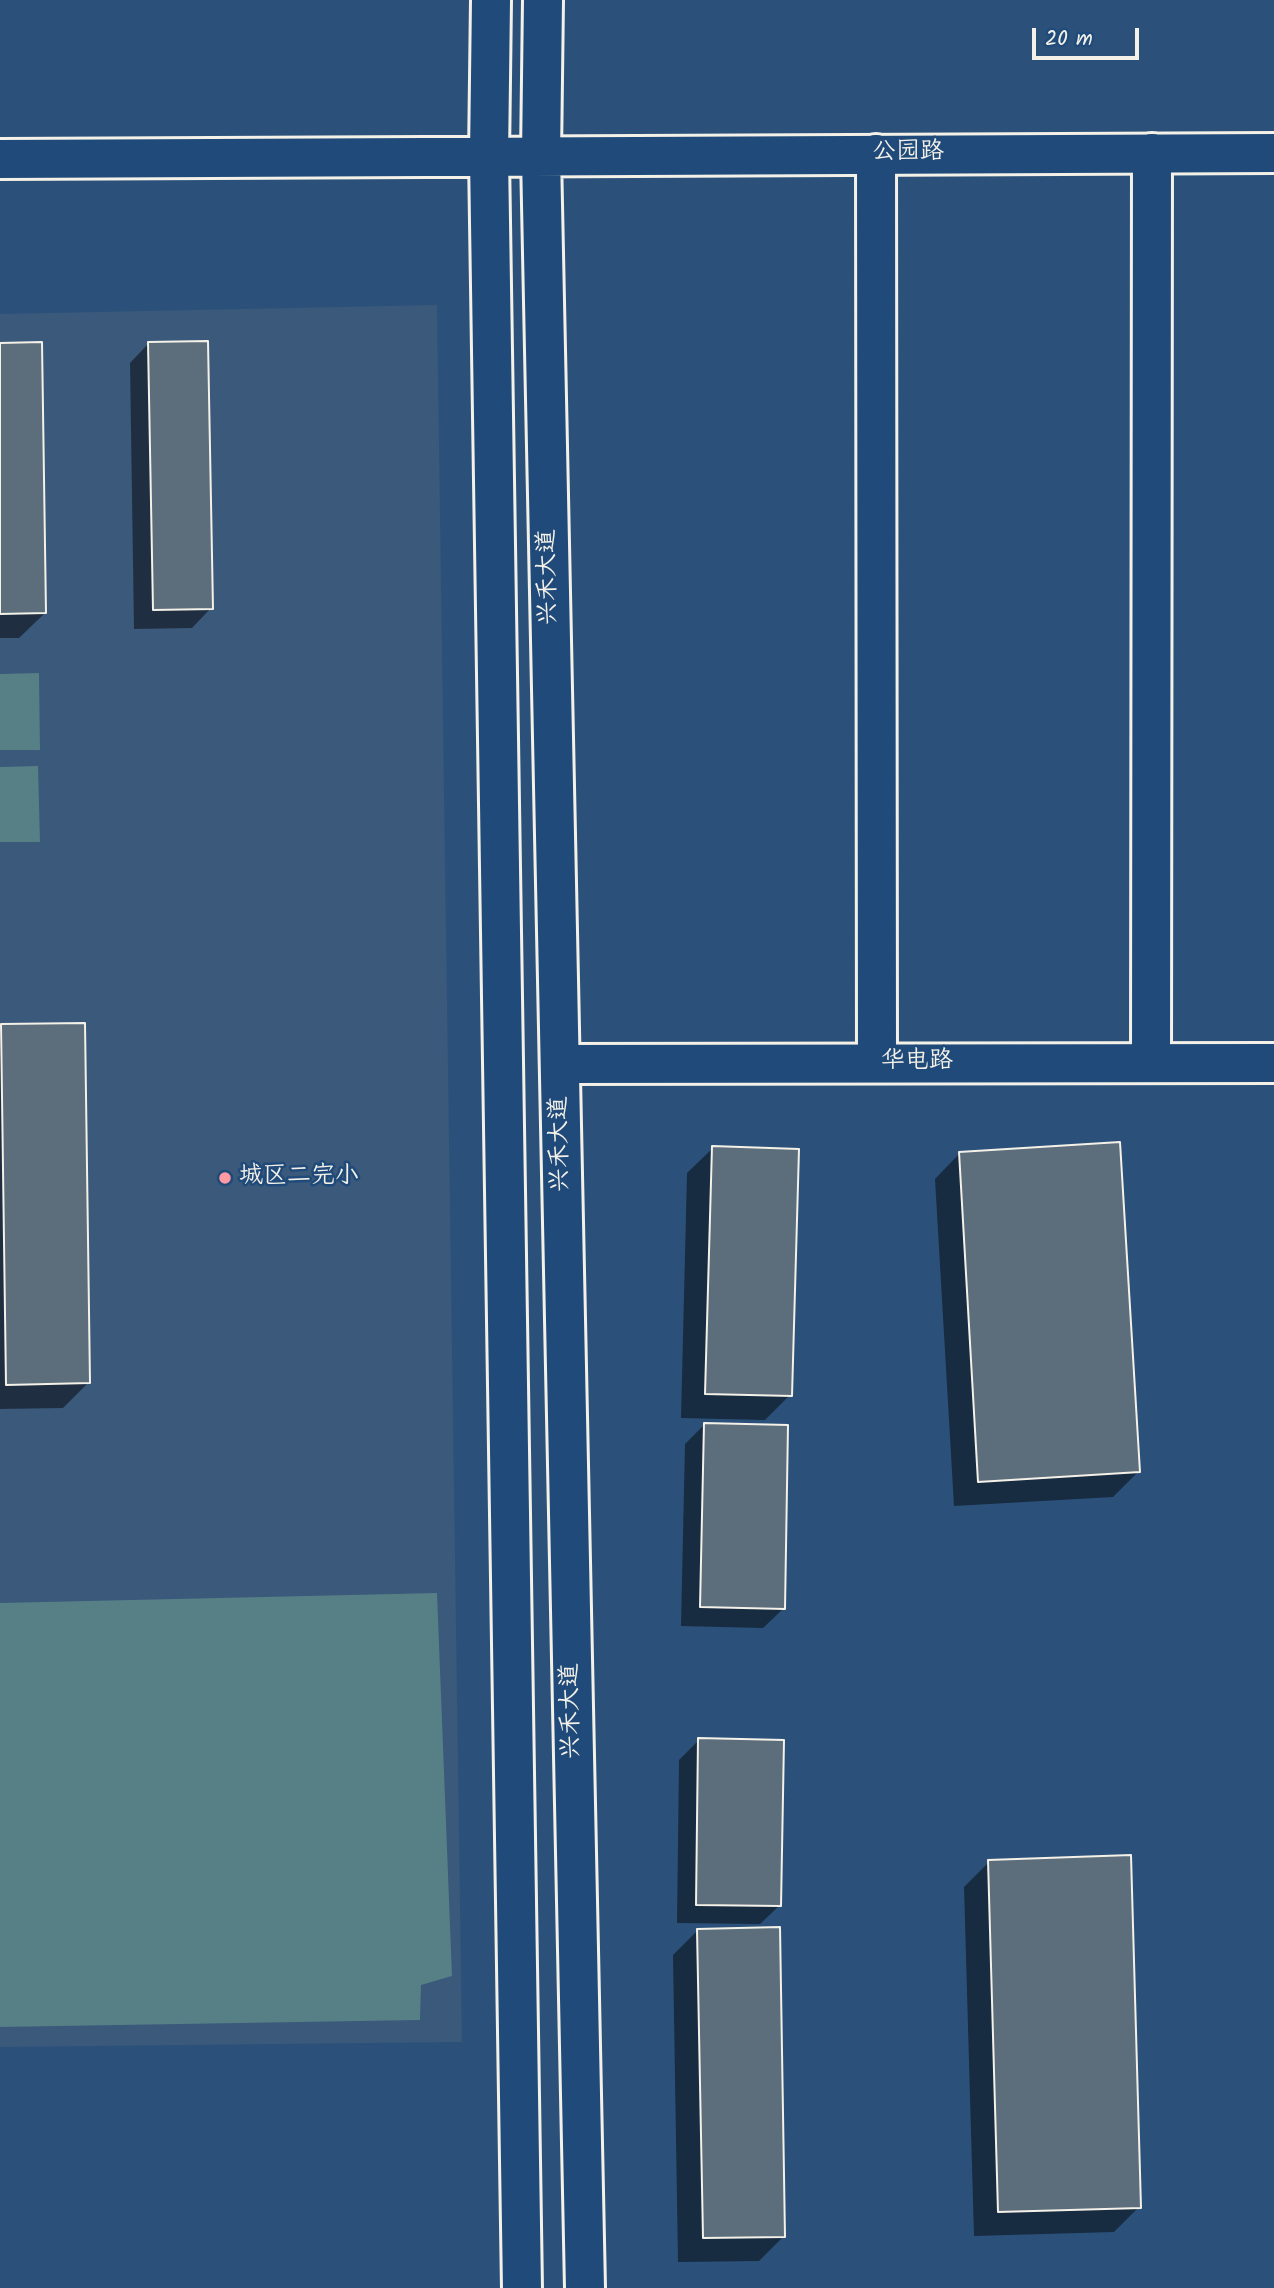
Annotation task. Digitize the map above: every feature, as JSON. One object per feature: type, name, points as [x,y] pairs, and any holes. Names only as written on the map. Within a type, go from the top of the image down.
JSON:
[{"type":"main road","points":[[491,0],[489,157],[522,2288]]},
{"type":"main road","name":"兴禾大道","points":[[543,0],[541,156],[585,2288]]},
{"type":"main road","points":[[1150,1063],[1152,153]]},
{"type":"main road","name":"公园路","points":[[0,159],[1274,153]]},
{"type":"main road","points":[[876,154],[877,1063]]},
{"type":"main road","name":"华电路","points":[[560,1064],[1274,1063]]},
{"type":"shaded area","name":"城区二完小","points":[[437,305],[462,2042],[0,2047],[0,314]]},
{"type":"green space","points":[[39,673],[40,750],[0,750],[0,674]]},
{"type":"green space","points":[[38,766],[40,842],[0,842],[0,767]]},
{"type":"green space","points":[[437,1593],[452,1976],[421,1985],[420,2020],[0,2027],[0,1603]]},
{"type":"building","points":[[208,341],[213,609],[153,610],[148,342]]},
{"type":"building","points":[[42,342],[46,613],[0,614],[0,343]]},
{"type":"building","points":[[85,1023],[90,1383],[6,1385],[1,1024]]},
{"type":"building","points":[[1120,1142],[1140,1472],[978,1482],[959,1152]]},
{"type":"building","points":[[712,1146],[799,1149],[792,1396],[705,1394]]},
{"type":"building","points":[[704,1423],[788,1425],[785,1609],[700,1607]]},
{"type":"building","points":[[698,1738],[784,1740],[781,1906],[696,1905]]},
{"type":"building","points":[[1131,1855],[1141,2208],[998,2212],[988,1860]]},
{"type":"building","points":[[780,1927],[785,2237],[703,2238],[697,1929]]},
{"type":"place","name":"城区二完小","points":[[225,1178]]}]
